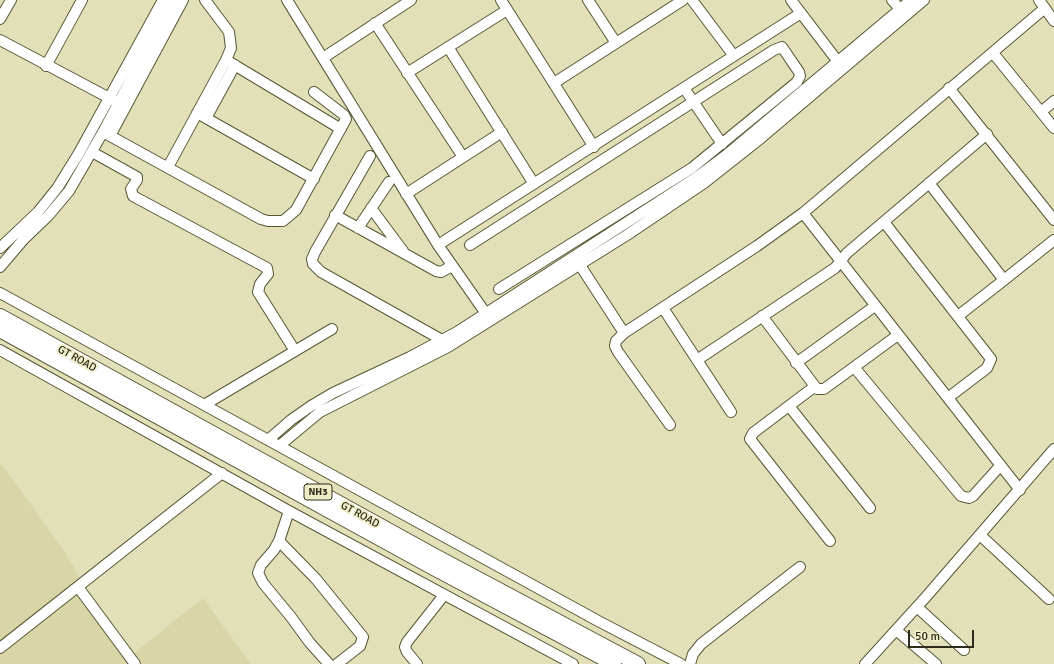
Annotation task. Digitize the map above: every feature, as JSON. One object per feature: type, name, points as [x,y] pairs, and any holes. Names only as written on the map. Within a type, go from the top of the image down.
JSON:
[{"type":"highway","name":"GT ROAD","points":[[0,316],[435,556],[638,664]]},
{"type":"highway","name":"GT ROAD","points":[[0,330],[416,558],[614,664]]},
{"type":"street","points":[[0,19],[11,0]]},
{"type":"street","points":[[46,66],[82,0]]},
{"type":"street","points":[[107,134],[114,101],[163,0]]},
{"type":"street","points":[[0,248],[38,212],[58,188],[114,101],[173,0]]},
{"type":"street","points":[[0,267],[23,240],[48,216],[69,191],[92,152],[107,134],[183,0]]},
{"type":"street","points":[[168,167],[231,48],[229,32],[205,0]]},
{"type":"street","points":[[300,0],[289,3],[438,245],[488,317]]},
{"type":"street","points":[[323,58],[411,0]]},
{"type":"street","points":[[501,0],[594,147]]},
{"type":"street","points":[[588,0],[616,43]]},
{"type":"street","points":[[554,83],[683,0]]},
{"type":"street","points":[[692,0],[734,56]]},
{"type":"street","points":[[791,0],[840,65]]},
{"type":"street","points":[[892,0],[900,9]]},
{"type":"street","points":[[840,65],[911,0]]},
{"type":"street","points":[[279,446],[299,428],[327,409],[448,347],[488,317],[577,260],[697,177],[924,0]]},
{"type":"street","points":[[670,424],[618,352],[615,346],[616,340],[624,333],[803,213],[993,52],[1042,4],[1054,21]]},
{"type":"street","points":[[408,73],[507,10]]},
{"type":"street","points":[[438,245],[594,147],[801,13]]},
{"type":"street","points":[[375,23],[463,158]]},
{"type":"street","points":[[0,40],[46,66],[114,101]]},
{"type":"street","points":[[448,47],[534,184]]},
{"type":"street","points":[[470,245],[774,50],[782,47],[799,72],[799,79],[722,144],[674,180],[499,290]]},
{"type":"street","points":[[993,52],[1054,128]]},
{"type":"street","points":[[226,60],[341,129]]},
{"type":"street","points":[[206,118],[235,65]]},
{"type":"street","points":[[684,88],[722,144]]},
{"type":"street","points":[[949,88],[1054,220]]},
{"type":"street","points":[[107,134],[261,218],[276,222],[283,221],[293,214],[346,119],[344,115],[314,92]]},
{"type":"street","points":[[1042,112],[1054,101]]},
{"type":"street","points":[[197,113],[314,178]]},
{"type":"street","points":[[406,194],[502,132]]},
{"type":"street","points":[[697,360],[842,261],[847,253],[987,134]]},
{"type":"street","points":[[92,152],[137,177],[131,189],[133,196],[267,268],[268,274],[260,284],[258,292],[295,351]]},
{"type":"street","points":[[370,156],[312,259],[316,268],[321,272],[442,340]]},
{"type":"street","points":[[358,228],[389,182]]},
{"type":"street","points":[[929,183],[1004,280]]},
{"type":"street","points":[[371,208],[406,255]]},
{"type":"street","points":[[803,213],[842,261],[898,335],[949,397],[1000,466],[1020,490]]},
{"type":"street","points":[[336,215],[436,271],[441,272],[452,266]]},
{"type":"street","points":[[884,222],[989,354],[991,363],[949,397]]},
{"type":"street","points":[[958,316],[1054,240]]},
{"type":"street","points":[[577,260],[624,333]]},
{"type":"street","points":[[0,293],[600,622],[681,664]]},
{"type":"street","points":[[796,362],[875,306]]},
{"type":"street","points":[[663,308],[731,412]]},
{"type":"street","points":[[762,316],[817,389],[824,388],[898,335]]},
{"type":"street","points":[[268,440],[291,420],[333,393],[488,317]]},
{"type":"street","points":[[204,405],[332,329]]},
{"type":"street","points":[[0,350],[289,511],[573,664]]},
{"type":"street","points":[[854,367],[961,496],[969,498],[973,496],[1000,466]]},
{"type":"street","points":[[814,387],[753,433],[750,440],[830,541]]},
{"type":"street","points":[[789,406],[870,508]]},
{"type":"street","points":[[865,664],[1020,490],[1054,449]]},
{"type":"street","points":[[0,648],[222,473]]},
{"type":"street","points":[[289,511],[279,541],[274,550],[258,569],[259,578],[310,643],[329,664]]},
{"type":"street","points":[[980,535],[1050,599]]},
{"type":"street","points":[[279,541],[316,579],[363,637],[360,646],[337,664]]},
{"type":"street","points":[[690,664],[693,654],[701,644],[800,568]]},
{"type":"street","points":[[78,587],[135,664]]},
{"type":"street","points":[[416,664],[407,652],[405,647],[407,642],[444,595]]},
{"type":"street","points":[[917,607],[964,650]]},
{"type":"street","points":[[896,630],[936,664]]},
{"type":"shaded area","points":[[0,462],[65,552],[96,606],[133,654],[203,598],[251,664],[0,664]]}]
